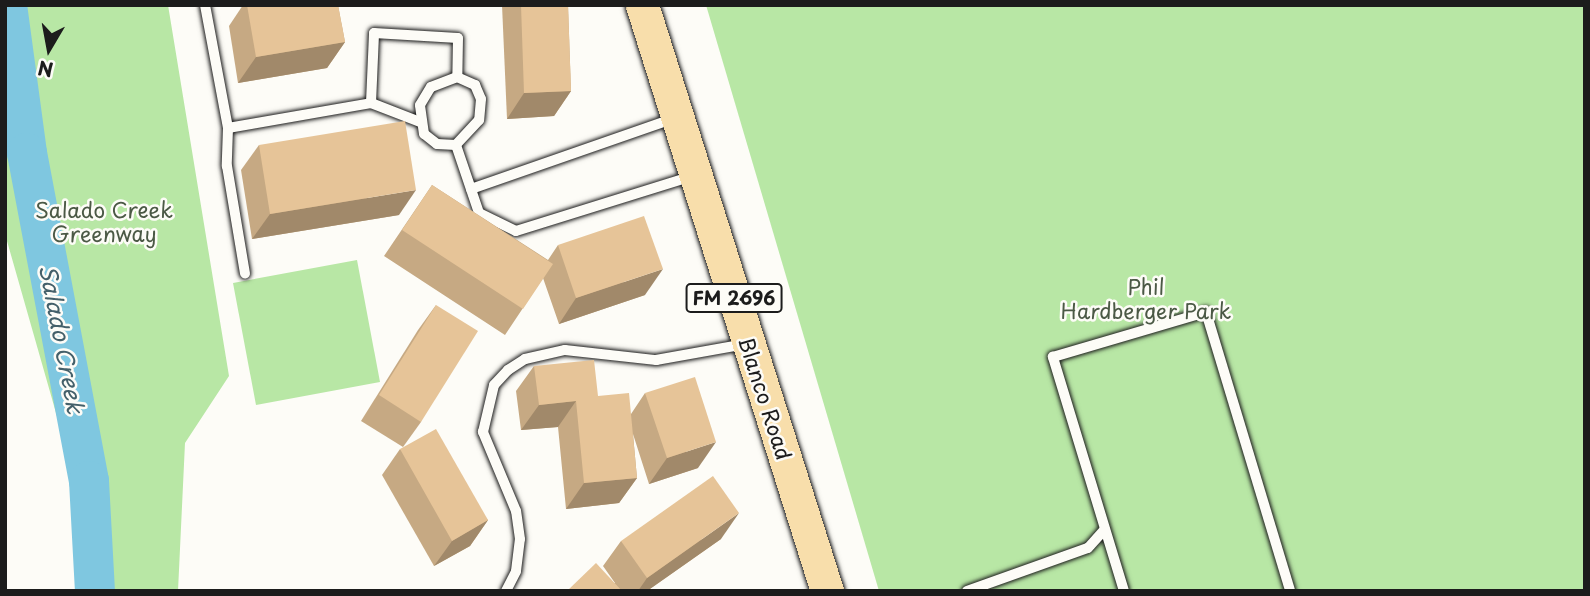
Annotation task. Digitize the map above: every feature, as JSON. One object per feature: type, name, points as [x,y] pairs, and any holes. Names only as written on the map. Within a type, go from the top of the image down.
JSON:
[{"type":"main road","name":"Blanco Road","points":[[642,5],[827,591]]},
{"type":"lane","points":[[205,5],[228,128],[227,166],[245,274]]},
{"type":"lane","points":[[371,103],[374,33],[458,38],[457,77]]},
{"type":"lane","points":[[420,122],[420,105],[431,87],[457,77],[475,85],[481,99],[479,120],[456,145]]},
{"type":"lane","points":[[228,128],[371,103],[420,122],[437,144],[456,145]]},
{"type":"lane","points":[[471,189],[678,117]]},
{"type":"lane","points":[[456,145],[479,214],[516,231],[696,175]]},
{"type":"lane","points":[[1124,591],[1054,357],[1206,312],[1290,591]]},
{"type":"lane","points":[[506,591],[516,571],[519,550],[516,511],[483,432],[494,385],[508,370],[525,359],[565,349],[680,359],[749,344]]},
{"type":"lane","points":[[967,591],[1088,548],[1105,529]]},
{"type":"green space","name":"Salado Creek Greenway","points":[[5,5],[168,5],[229,376],[185,443],[178,591],[77,591],[72,469],[5,234]]},
{"type":"green space","name":"Phil Hardberger Park","points":[[706,5],[1585,5],[1585,591],[879,591]]},
{"type":"green space","points":[[357,260],[380,382],[256,405],[233,283]]},
{"type":"building","points":[[247,5],[338,5],[345,42],[256,57]]},
{"type":"building","points":[[521,5],[568,5],[571,91],[524,93]]},
{"type":"building","points":[[405,121],[416,190],[270,214],[259,145]]},
{"type":"building","points":[[432,185],[553,264],[523,309],[402,230]]},
{"type":"building","points":[[644,216],[663,269],[576,298],[558,245]]},
{"type":"building","points":[[436,305],[478,331],[421,422],[379,395]]},
{"type":"building","points":[[594,360],[598,396],[629,393],[637,478],[584,483],[576,401],[539,405],[534,366]]},
{"type":"building","points":[[695,377],[716,442],[667,458],[645,393]]},
{"type":"building","points":[[436,429],[488,520],[452,541],[400,449]]},
{"type":"building","points":[[713,476],[739,513],[647,578],[621,541]]},
{"type":"building","points":[[596,563],[622,591],[567,591]]},
{"type":"waterway","name":"Salado Creek","points":[[7,5],[27,153],[89,481],[95,591]]}]
